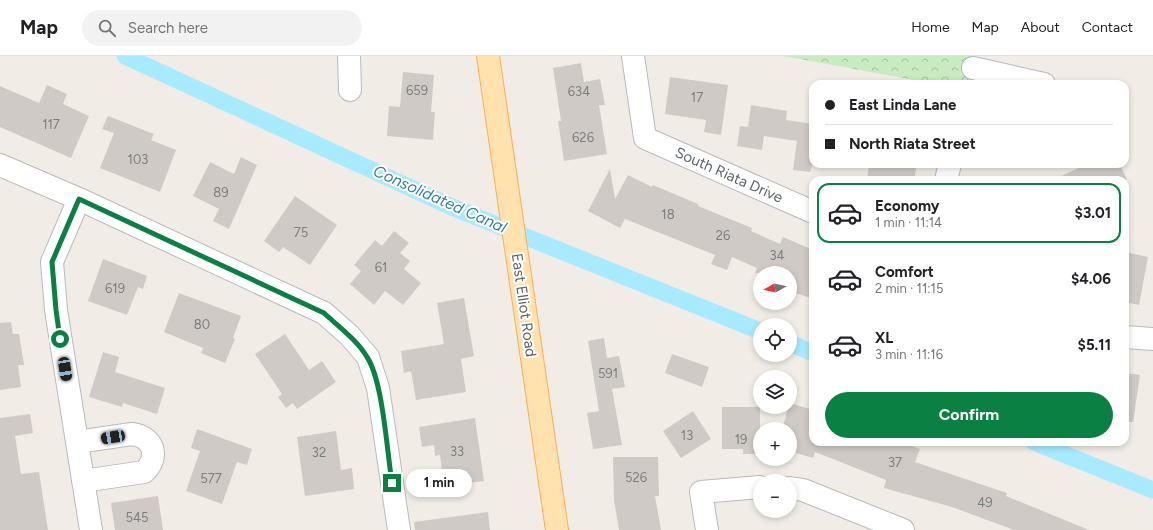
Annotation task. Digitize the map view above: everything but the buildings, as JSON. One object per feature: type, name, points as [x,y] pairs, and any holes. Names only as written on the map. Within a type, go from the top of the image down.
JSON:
[{"type":"main road","name":"East Elliot Road","points":[[488,56],[557,530]]},
{"type":"street","points":[[349,56],[350,90]]},
{"type":"street","name":"South Riata Drive","points":[[633,56],[645,138],[809,210]]},
{"type":"street","points":[[972,69],[1025,80]]},
{"type":"street","points":[[0,165],[79,199],[324,313],[349,335],[368,357],[378,388],[399,530]]},
{"type":"street","points":[[79,199],[52,262],[56,310],[91,530]]},
{"type":"street","points":[[1129,337],[1153,339]]},
{"type":"street","points":[[77,442],[132,434],[141,435],[150,442],[153,449],[153,458],[150,467],[144,472],[83,481]]},
{"type":"street","points":[[707,530],[702,492],[753,488]]},
{"type":"street","points":[[797,489],[803,490],[903,530]]},
{"type":"green space","points":[[783,56],[975,56],[970,80],[914,80]]},
{"type":"waterway","name":"Consolidated Canal","points":[[125,56],[452,207],[753,328]]},
{"type":"waterway","name":"Consolidated Canal","points":[[797,346],[809,351]]},
{"type":"waterway","name":"Consolidated Canal","points":[[1044,446],[1153,490]]},
{"type":"route","points":[[60,339],[52,262],[79,199],[324,313],[349,335],[368,357],[378,388],[392,483]]}]
